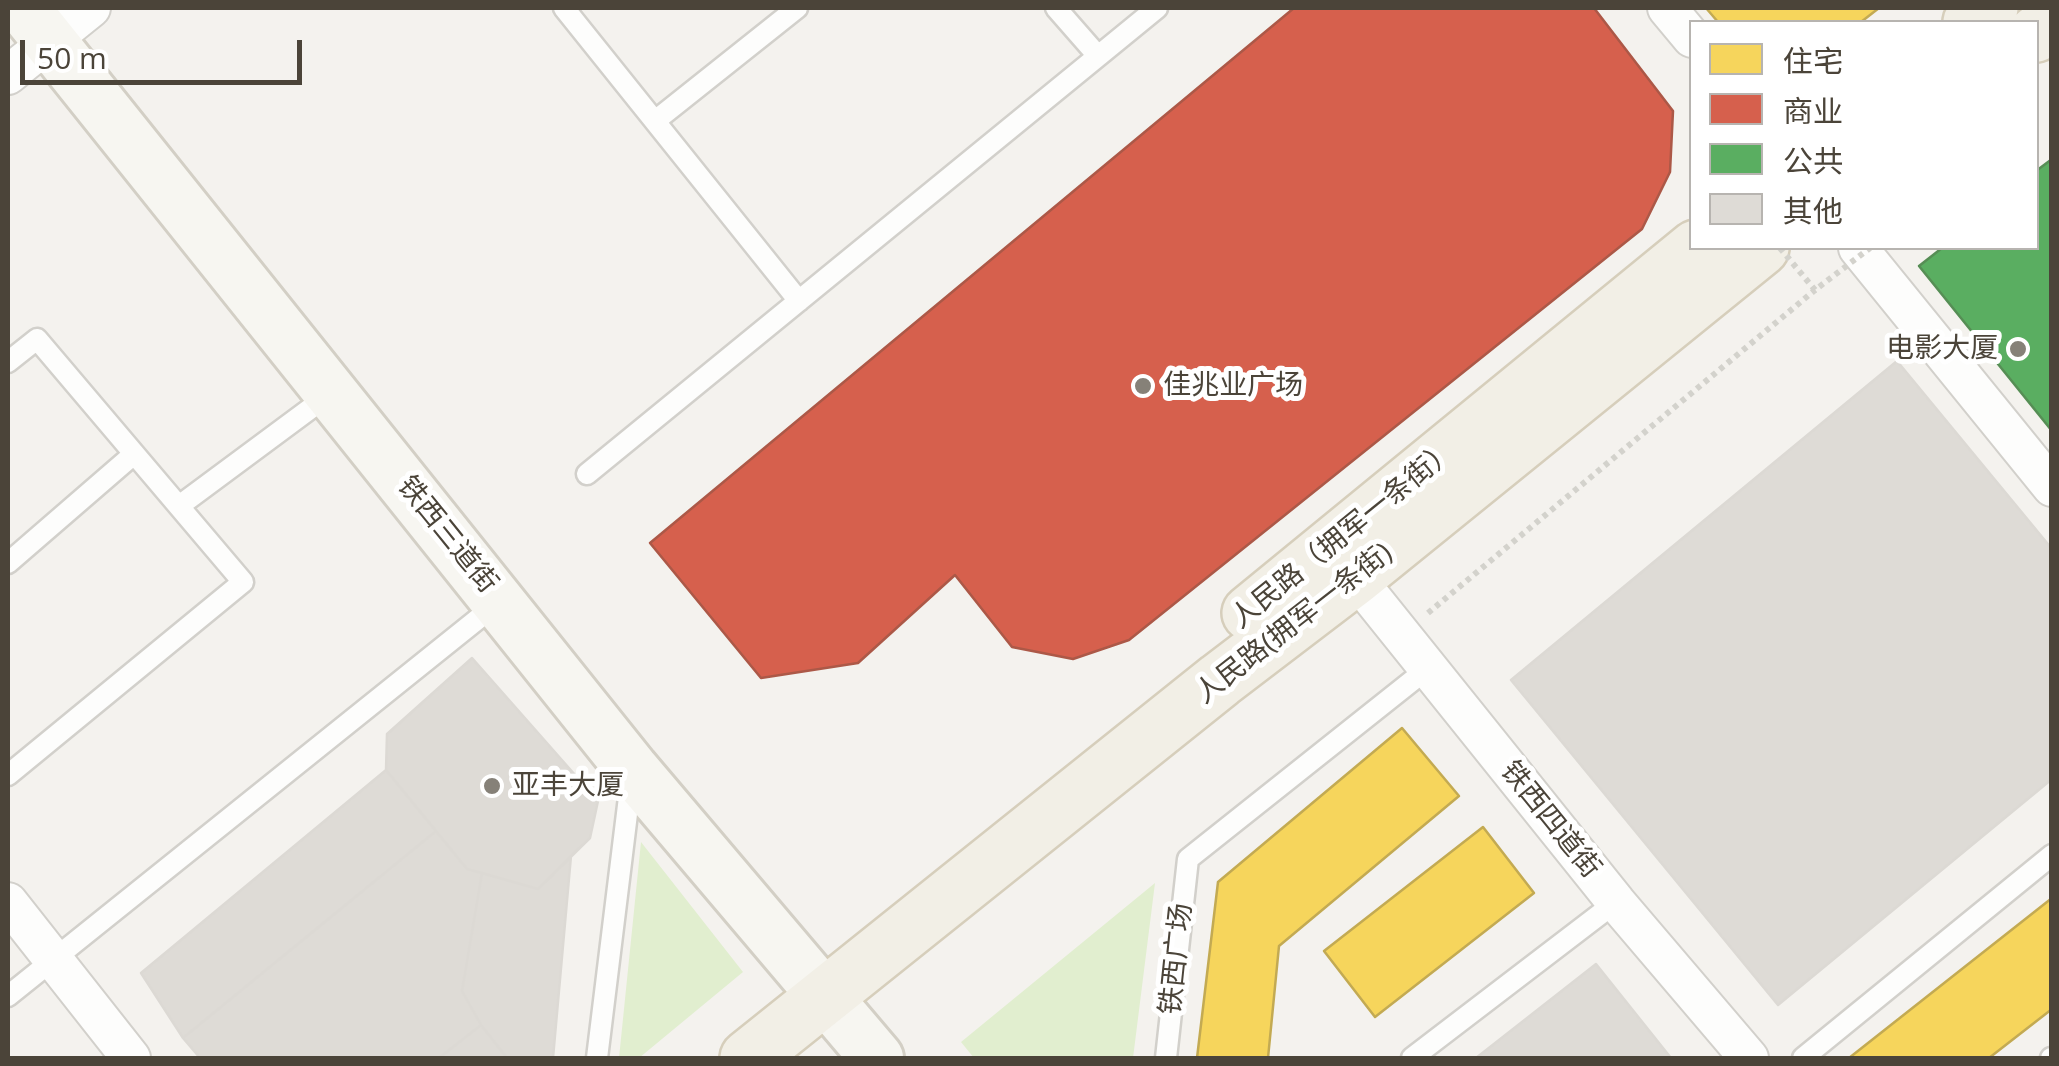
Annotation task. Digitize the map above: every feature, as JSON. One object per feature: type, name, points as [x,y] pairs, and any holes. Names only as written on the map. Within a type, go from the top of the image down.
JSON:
[{"type":"main road","name":"铁西三道街","points":[[36,24],[632,769],[876,1058]]},
{"type":"main road","name":"人民路（拥军一条街）","points":[[815,986],[1694,250]]},
{"type":"main road","name":"人民路(拥军一条街)","points":[[815,986],[1355,578],[1759,250]]},
{"type":"main road","points":[[748,1058],[815,986]]},
{"type":"street","points":[[8,74],[36,24],[91,8]]},
{"type":"street","points":[[1667,8],[1689,34]]},
{"type":"street","points":[[1860,250],[2052,487]]},
{"type":"street","name":"铁西四道街","points":[[1355,578],[1616,902],[1749,1058]]},
{"type":"street","points":[[8,902],[131,1058]]},
{"type":"lane","points":[[564,8],[799,301]]},
{"type":"lane","points":[[655,122],[797,8]]},
{"type":"lane","points":[[1056,8],[1098,56]]},
{"type":"lane","points":[[588,474],[1157,8]]},
{"type":"lane","points":[[8,362],[36,339],[243,582],[8,776]]},
{"type":"lane","points":[[178,506],[332,392]]},
{"type":"lane","points":[[8,563],[134,454]]},
{"type":"lane","points":[[8,996],[500,601]]},
{"type":"lane","name":"铁西广场","points":[[1166,1058],[1188,858],[1426,669]]},
{"type":"lane","points":[[597,1058],[632,769]]},
{"type":"lane","points":[[1803,1058],[2052,855]]},
{"type":"lane","points":[[1412,1058],[1616,902]]},
{"type":"path","points":[[1782,250],[1815,290]]},
{"type":"path","points":[[1400,636],[1867,250]]},
{"type":"green space","points":[[641,842],[743,972],[639,1058],[619,1058]]},
{"type":"green space","points":[[1155,883],[1133,1058],[974,1058],[961,1042]]},
{"type":"building: 住宅","points":[[1706,8],[1879,8],[1864,20],[1716,20]]},
{"type":"building: 住宅","points":[[1402,728],[1459,796],[1279,946],[1268,1058],[1197,1058],[1218,882]]},
{"type":"building: 住宅","points":[[1483,827],[1534,893],[1375,1017],[1324,951]]},
{"type":"building: 住宅","points":[[2052,898],[2052,1009],[1989,1058],[1849,1058]]},
{"type":"building: 商业","name":"佳兆业广场","points":[[1294,8],[1594,8],[1673,111],[1670,172],[1642,229],[1129,640],[1073,659],[1012,647],[955,575],[858,663],[761,678],[650,543]]},
{"type":"building: 公共","name":"电影大厦","points":[[2052,159],[2052,431],[1919,266],[1939,250],[2039,250],[2039,169]]},
{"type":"building: 其他","points":[[1897,361],[2052,549],[2052,779],[1778,1005],[1511,680]]},
{"type":"building: 其他","name":"亚丰大厦","points":[[472,658],[598,801],[590,838],[538,889],[467,869],[386,770],[387,734]]},
{"type":"building: 其他","points":[[386,770],[436,831],[183,1038],[141,973]]},
{"type":"building: 其他","points":[[436,831],[467,869],[482,873],[462,991],[481,1025],[439,1058],[200,1058],[183,1038]]},
{"type":"building: 其他","points":[[571,856],[553,1058],[507,1058],[481,1025],[462,991],[482,873],[538,889]]},
{"type":"building: 其他","points":[[1596,964],[1671,1058],[1476,1058]]},
{"type":"building: 其他","points":[[481,1025],[507,1058],[439,1058]]},
{"type":"place","name":"电影大厦","points":[[2018,349]]},
{"type":"place","name":"佳兆业广场","points":[[1143,386]]},
{"type":"place","name":"亚丰大厦","points":[[492,786]]}]
